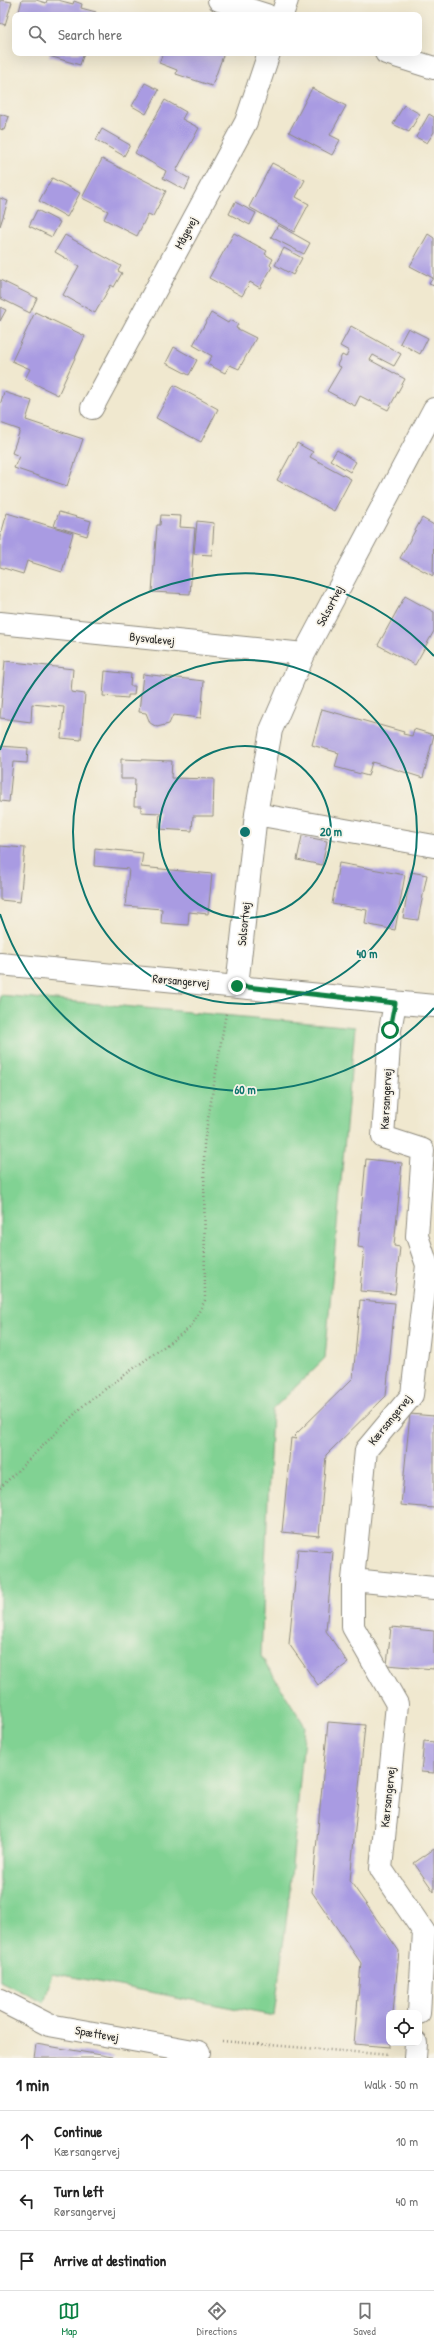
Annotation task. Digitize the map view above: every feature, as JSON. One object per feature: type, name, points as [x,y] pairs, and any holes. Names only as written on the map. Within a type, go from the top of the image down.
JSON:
[{"type":"street","points":[[219,0],[257,12]]},
{"type":"street","points":[[283,12],[287,0]]},
{"type":"street","name":"Mågevej","points":[[92,408],[246,122],[269,56]]},
{"type":"street","points":[[396,56],[434,68]]},
{"type":"street","name":"Solsortvej","points":[[237,986],[256,814],[271,730],[304,654],[434,409]]},
{"type":"street","name":"Bysvalevej","points":[[0,623],[304,654]]},
{"type":"street","points":[[256,814],[434,846]]},
{"type":"street","name":"Rørsangervej","points":[[0,964],[434,1006]]},
{"type":"street","name":"Kærsangervej","points":[[395,1003],[390,1030],[383,1137],[423,1150],[417,1236],[427,1265],[412,1395],[366,1450],[353,1580],[353,1627],[397,1704],[381,1869],[424,1932],[419,2010]]},
{"type":"street","points":[[353,1580],[434,1588]]},
{"type":"street","name":"Spættevej","points":[[0,2000],[49,2026],[199,2052]]},
{"type":"street","points":[[416,2046],[415,2058],[420,2058]]},
{"type":"path","points":[[0,1488],[86,1403],[191,1327],[205,1300],[204,1143],[226,1013],[234,1014]]},
{"type":"path","points":[[199,2052],[220,2040],[415,2058]]},
{"type":"green space","points":[[0,995],[355,1027],[325,1358],[272,1410],[261,1656],[305,1726],[289,1899],[274,2016],[52,1973],[44,2003],[0,1981]]},
{"type":"building","points":[[0,0],[12,2],[5,25],[0,23]]},
{"type":"building","points":[[22,0],[36,0],[46,3],[47,0],[58,0],[73,4],[74,1],[82,4],[81,8],[96,12],[19,12]]},
{"type":"building","points":[[49,56],[83,56],[80,65]]},
{"type":"building","points":[[162,56],[223,56],[212,86],[176,74],[177,70],[159,63]]},
{"type":"building","points":[[145,83],[159,90],[146,114],[132,106]]},
{"type":"building","points":[[312,88],[346,106],[330,135],[340,140],[332,155],[289,132]]},
{"type":"building","points":[[165,100],[186,112],[182,119],[199,128],[176,171],[190,179],[185,190],[163,178],[166,171],[135,153]]},
{"type":"building","points":[[404,105],[420,114],[409,132],[393,124]]},
{"type":"building","points":[[0,114],[9,117],[4,130],[0,129]]},
{"type":"building","points":[[429,114],[434,117],[434,132],[427,143],[416,137]]},
{"type":"building","points":[[102,129],[130,145],[124,156],[96,140]]},
{"type":"building","points":[[102,159],[166,191],[153,216],[148,214],[137,236],[104,219],[108,211],[82,198]]},
{"type":"building","points":[[272,163],[305,180],[296,197],[309,204],[294,232],[249,207]]},
{"type":"building","points":[[52,178],[80,193],[67,217],[39,201]]},
{"type":"building","points":[[0,198],[8,201],[0,226]]},
{"type":"building","points":[[235,202],[256,213],[250,225],[229,214]]},
{"type":"building","points":[[37,210],[60,222],[52,237],[29,226]]},
{"type":"building","points":[[278,225],[310,243],[304,254],[271,237]]},
{"type":"building","points":[[234,233],[267,251],[265,254],[273,259],[270,265],[272,267],[260,288],[250,282],[242,296],[209,278]]},
{"type":"building","points":[[428,234],[434,238],[434,286],[429,284],[433,278],[410,266]]},
{"type":"building","points":[[65,235],[121,266],[118,271],[122,273],[114,287],[111,285],[95,313],[63,295],[79,266],[55,252]]},
{"type":"building","points":[[284,248],[302,258],[293,275],[275,265]]},
{"type":"building","points":[[0,280],[37,298],[30,313],[0,298]]},
{"type":"building","points":[[0,307],[6,310],[0,321]]},
{"type":"building","points":[[35,312],[85,336],[58,395],[25,379],[30,369],[12,361]]},
{"type":"building","points":[[211,313],[228,323],[230,320],[238,324],[236,328],[256,338],[239,369],[230,365],[225,373],[207,364],[212,356],[193,345]]},
{"type":"building","points":[[351,326],[401,354],[394,366],[373,355],[370,360],[405,379],[388,410],[360,396],[355,406],[327,391],[341,367],[337,365],[342,355],[346,357],[349,351],[340,346]]},
{"type":"building","points":[[408,328],[428,338],[420,354],[400,343]]},
{"type":"building","points":[[174,347],[197,360],[189,375],[166,363]]},
{"type":"building","points":[[174,385],[218,409],[201,442],[156,418]]},
{"type":"building","points":[[4,392],[32,401],[26,420],[83,439],[67,486],[14,468],[19,456],[12,453],[20,430],[0,423],[0,405]]},
{"type":"building","points":[[297,443],[313,452],[310,457],[351,479],[334,511],[277,480]]},
{"type":"building","points":[[337,450],[356,462],[350,472],[330,460]]},
{"type":"building","points":[[59,512],[91,521],[87,536],[54,526]]},
{"type":"building","points":[[7,513],[73,533],[62,572],[27,561],[23,574],[0,567],[0,538]]},
{"type":"building","points":[[161,515],[181,516],[180,527],[195,528],[190,594],[152,592],[157,525],[160,525]]},
{"type":"building","points":[[422,518],[434,525],[433,576],[400,558]]},
{"type":"building","points":[[197,521],[214,523],[212,555],[194,554]]},
{"type":"building","points":[[405,596],[434,612],[434,631],[415,665],[378,645]]},
{"type":"building","points":[[5,661],[73,669],[71,692],[85,694],[81,740],[61,738],[64,707],[32,704],[31,722],[0,718]]},
{"type":"building","points":[[105,671],[131,674],[130,686],[135,686],[134,695],[128,695],[128,698],[103,696]]},
{"type":"building","points":[[143,674],[204,681],[201,718],[173,715],[169,724],[157,727],[150,723],[146,713],[139,712]]},
{"type":"building","points":[[322,709],[404,732],[403,734],[412,736],[414,729],[434,735],[423,778],[372,762],[368,776],[335,767],[339,753],[312,745]]},
{"type":"building","points":[[0,746],[28,748],[27,763],[13,762],[9,802],[0,801]]},
{"type":"building","points":[[121,759],[172,761],[171,778],[214,779],[213,816],[193,816],[192,831],[159,829],[160,813],[141,812],[141,806],[134,806],[135,779],[121,779]]},
{"type":"building","points":[[302,836],[327,841],[322,865],[297,860]]},
{"type":"building","points":[[0,846],[25,848],[20,902],[0,900]]},
{"type":"building","points":[[95,848],[143,853],[141,867],[212,874],[208,914],[189,912],[188,925],[161,923],[162,909],[125,906],[129,869],[94,866]]},
{"type":"building","points":[[339,863],[405,875],[395,930],[365,924],[367,910],[332,904]]},
{"type":"building","points":[[411,872],[427,875],[418,920],[403,918]]},
{"type":"building","points":[[366,1159],[402,1163],[394,1246],[400,1247],[395,1294],[360,1291],[364,1248],[358,1247]]},
{"type":"building","points":[[360,1300],[395,1303],[386,1396],[326,1455],[319,1536],[282,1532],[291,1438],[297,1439],[294,1436],[353,1378]]},
{"type":"building","points":[[410,1414],[434,1416],[434,1508],[401,1505]]},
{"type":"building","points":[[298,1549],[333,1552],[326,1631],[348,1663],[318,1685],[289,1644]]},
{"type":"building","points":[[391,1627],[434,1631],[434,1669],[387,1665]]},
{"type":"building","points":[[328,1722],[365,1725],[350,1881],[399,1951],[393,2010],[386,2010],[386,2046],[390,2047],[354,2044],[361,1963],[312,1892]]},
{"type":"building","points":[[424,1741],[434,1742],[434,1773],[421,1772]]},
{"type":"building","points":[[434,1849],[434,1892],[414,1863]]},
{"type":"building","points":[[36,2044],[113,2057],[113,2058],[34,2058]]},
{"type":"route","points":[[237,986],[395,1003],[390,1030]]}]
